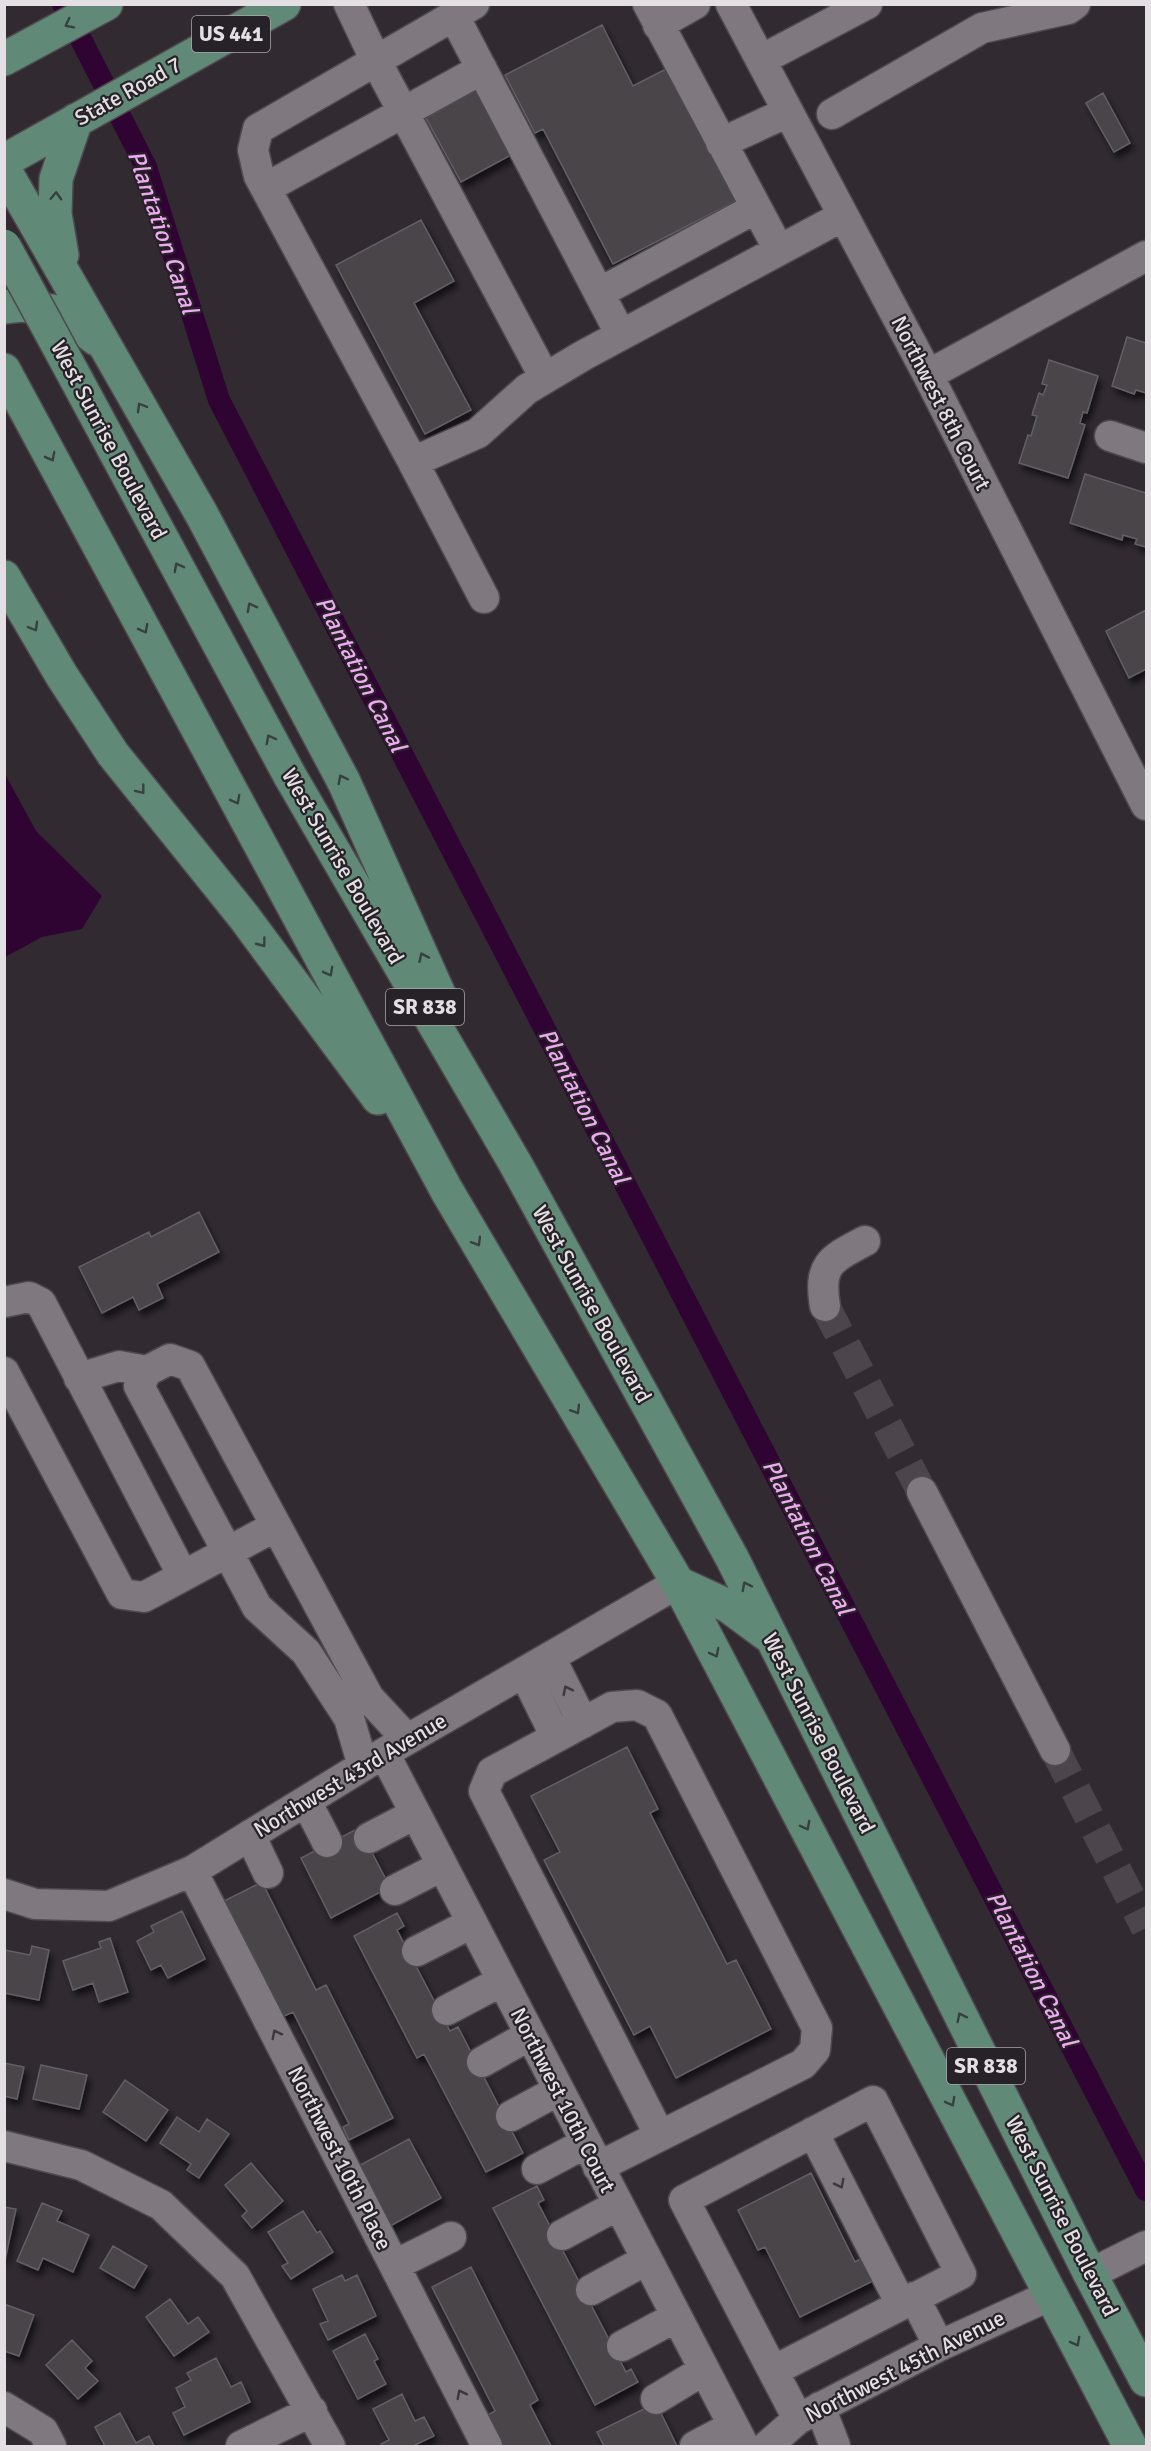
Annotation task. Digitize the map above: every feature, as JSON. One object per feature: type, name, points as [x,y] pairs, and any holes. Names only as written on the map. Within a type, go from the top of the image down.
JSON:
[{"type":"main road","points":[[4,59],[19,42],[106,4]]},
{"type":"main road","name":"State Road 7","points":[[4,161],[284,4]]},
{"type":"main road","points":[[66,274],[55,214],[56,179],[76,120]]},
{"type":"main road","points":[[4,169],[202,515],[344,782],[515,1163]]},
{"type":"main road","name":"West Sunrise Boulevard","points":[[4,246],[290,776],[515,1163],[732,1558],[1090,2274],[1146,2380]]},
{"type":"main road","points":[[4,307],[23,305],[65,314],[107,348]]},
{"type":"main road","name":"West Sunrise Boulevard","points":[[4,370],[447,1191],[678,1583],[1130,2446]]},
{"type":"main road","points":[[4,577],[63,676],[114,754],[244,917],[447,1191]]},
{"type":"main road","points":[[678,1583],[728,1606],[772,1639]]},
{"type":"main road","points":[[1030,2252],[1063,2276],[1076,2278],[1090,2274]]},
{"type":"main road","points":[[1051,2295],[1066,2297],[1120,2331]]},
{"type":"street","points":[[350,4],[376,61],[545,378]]},
{"type":"street","points":[[695,4],[654,11],[721,143],[779,250]]},
{"type":"street","name":"Northwest 8th Court","points":[[731,4],[928,375],[1146,805]]},
{"type":"street","points":[[761,60],[867,4]]},
{"type":"street","points":[[832,114],[975,16],[1068,9],[1075,4]]},
{"type":"street","points":[[484,598],[259,176],[253,150],[258,129],[464,10],[482,69],[621,335]]},
{"type":"street","points":[[266,188],[482,69]]},
{"type":"street","points":[[721,143],[788,112]]},
{"type":"street","points":[[599,293],[756,208]]},
{"type":"street","points":[[413,462],[478,433],[527,389],[545,378],[843,216]]},
{"type":"street","points":[[928,375],[1146,256]]},
{"type":"street","points":[[1110,436],[1146,448]]},
{"type":"street","points":[[825,1306],[822,1288],[824,1270],[835,1256],[865,1241]]},
{"type":"street","points":[[4,1302],[29,1298],[41,1303],[183,1576]]},
{"type":"street","points":[[170,1359],[190,1366],[369,1698],[385,1753],[349,1718],[306,1652],[257,1607],[139,1386],[147,1371],[170,1359]]},
{"type":"street","points":[[79,1378],[119,1366],[147,1371]]},
{"type":"street","points":[[4,1372],[122,1594],[144,1597],[276,1526]]},
{"type":"street","points":[[922,1492],[1055,1750]]},
{"type":"street","name":"Northwest 43rd Avenue","points":[[4,1894],[35,1904],[108,1906],[192,1871],[385,1753],[678,1583]]},
{"type":"street","points":[[306,1652],[335,1635]]},
{"type":"street","points":[[550,1657],[583,1722]]},
{"type":"street","points":[[524,1672],[556,1737]]},
{"type":"street","points":[[537,2169],[660,2136],[803,2064],[814,2050],[817,2028],[657,1715],[637,1705],[612,1707],[492,1772],[484,1791],[660,2136]]},
{"type":"street","name":"Northwest 10th Court","points":[[385,1753],[738,2436]]},
{"type":"street","points":[[306,1801],[327,1842]]},
{"type":"street","points":[[369,1838],[415,1814]]},
{"type":"street","points":[[250,1835],[268,1872]]},
{"type":"street","points":[[395,1890],[442,1866]]},
{"type":"street","name":"Northwest 10th Place","points":[[192,1871],[487,2446]]},
{"type":"street","points":[[417,1952],[472,1923]]},
{"type":"street","points":[[447,2010],[501,1981]]},
{"type":"street","points":[[482,2062],[530,2035]]},
{"type":"street","points":[[511,2116],[559,2090]]},
{"type":"street","points":[[773,2372],[961,2274],[873,2101],[684,2200],[773,2372],[836,2446]]},
{"type":"street","points":[[813,2132],[907,2301],[939,2346]]},
{"type":"street","points":[[4,2146],[81,2165],[161,2205],[236,2276],[330,2446]]},
{"type":"street","points":[[562,2235],[618,2205]]},
{"type":"street","points":[[395,2265],[451,2237]]},
{"type":"street","points":[[1090,2274],[1136,2252]]},
{"type":"street","points":[[591,2290],[646,2260]]},
{"type":"street","name":"Northwest 45th Avenue","points":[[767,2446],[809,2413],[939,2346],[1051,2295]]},
{"type":"street","points":[[622,2346],[676,2317]]},
{"type":"street","points":[[656,2399],[704,2370]]},
{"type":"street","points":[[4,2407],[43,2431],[51,2446]]},
{"type":"street","points":[[241,2446],[312,2411]]},
{"type":"street","points":[[695,2446],[738,2436]]},
{"type":"shaded area","points":[[5,774],[36,831],[102,896],[82,929],[42,937],[5,957]]},
{"type":"building","points":[[602,25],[633,86],[668,68],[736,201],[613,264],[543,129],[535,133],[505,75]]},
{"type":"building","points":[[476,90],[511,155],[461,182],[426,118]]},
{"type":"building","points":[[1103,93],[1130,143],[1114,152],[1086,103]]},
{"type":"building","points":[[421,220],[454,281],[414,303],[471,410],[425,434],[336,265]]},
{"type":"building","points":[[1127,337],[1146,343],[1146,393],[1136,390],[1134,394],[1112,386]]},
{"type":"building","points":[[1049,360],[1098,376],[1087,413],[1083,412],[1080,423],[1085,425],[1068,478],[1019,463],[1037,416],[1032,415],[1039,393],[1043,395],[1047,385],[1042,384]]},
{"type":"building","points":[[1085,474],[1146,493],[1146,547],[1135,544],[1137,539],[1123,535],[1122,540],[1070,523]]},
{"type":"building","points":[[1146,610],[1146,669],[1129,678],[1106,631]]},
{"type":"building","points":[[199,1212],[219,1252],[157,1284],[163,1298],[139,1310],[133,1297],[102,1313],[79,1267],[149,1232],[151,1237]]},
{"type":"building","points":[[627,1747],[658,1809],[650,1813],[727,1964],[736,1960],[771,2029],[676,2078],[650,2026],[634,2035],[544,1860],[560,1852],[531,1796]]},
{"type":"building","points":[[359,1828],[390,1887],[331,1918],[301,1858]]},
{"type":"building","points":[[262,1882],[316,1990],[326,1985],[393,2118],[349,2140],[343,2127],[349,2124],[293,2012],[282,2017],[218,1904]]},
{"type":"building","points":[[182,1911],[205,1959],[168,1978],[161,1965],[151,1970],[137,1941],[154,1932],[151,1926]]},
{"type":"building","points":[[397,1913],[404,1926],[397,1930],[450,2031],[458,2027],[523,2153],[486,2172],[424,2054],[417,2058],[354,1936]]},
{"type":"building","points":[[110,1938],[128,1992],[99,2002],[93,1983],[73,1990],[63,1961],[101,1948],[99,1942]]},
{"type":"building","points":[[32,1946],[49,1950],[39,2000],[4,1993],[4,1950],[30,1955]]},
{"type":"building","points":[[4,2063],[24,2067],[17,2099],[4,2096]]},
{"type":"building","points":[[41,2065],[87,2075],[79,2109],[33,2099]]},
{"type":"building","points":[[125,2080],[168,2110],[146,2141],[103,2112]]},
{"type":"building","points":[[177,2117],[199,2132],[207,2119],[229,2134],[199,2178],[187,2170],[191,2164],[160,2143]]},
{"type":"building","points":[[409,2139],[441,2198],[383,2230],[351,2170]]},
{"type":"building","points":[[251,2163],[283,2201],[252,2228],[242,2216],[247,2211],[225,2185]]},
{"type":"building","points":[[811,2173],[855,2262],[864,2257],[875,2280],[800,2317],[765,2247],[758,2250],[738,2210]]},
{"type":"building","points":[[537,2186],[544,2200],[538,2203],[626,2372],[631,2369],[638,2382],[595,2405],[493,2208]]},
{"type":"building","points":[[42,2203],[62,2211],[57,2221],[89,2235],[73,2272],[43,2258],[38,2270],[17,2261]]},
{"type":"building","points":[[4,2207],[16,2209],[5,2260],[4,2260]]},
{"type":"building","points":[[303,2211],[317,2233],[320,2231],[333,2252],[291,2279],[282,2266],[288,2263],[268,2232]]},
{"type":"building","points":[[113,2246],[147,2266],[134,2288],[100,2268]]},
{"type":"building","points":[[471,2267],[538,2400],[530,2405],[551,2446],[503,2446],[488,2415],[495,2411],[432,2287]]},
{"type":"building","points":[[342,2275],[345,2281],[357,2275],[376,2316],[328,2340],[320,2324],[328,2321],[313,2289]]},
{"type":"building","points":[[170,2299],[188,2324],[198,2317],[209,2332],[174,2356],[146,2317]]},
{"type":"building","points":[[4,2304],[34,2315],[19,2356],[4,2351]]},
{"type":"building","points":[[365,2334],[378,2359],[374,2361],[386,2384],[358,2399],[333,2351]]},
{"type":"building","points":[[72,2340],[92,2361],[85,2368],[98,2381],[78,2399],[46,2365]]},
{"type":"building","points":[[216,2358],[231,2387],[241,2382],[250,2402],[184,2435],[173,2413],[185,2407],[176,2388],[191,2380],[187,2373]]},
{"type":"building","points":[[402,2394],[415,2421],[424,2417],[434,2436],[413,2446],[382,2446],[381,2444],[389,2440],[373,2409]]},
{"type":"building","points":[[656,2403],[677,2446],[604,2446],[597,2432]]},
{"type":"building","points":[[120,2413],[136,2443],[149,2436],[154,2446],[105,2446],[95,2427]]},
{"type":"waterway","name":"Plantation Canal","points":[[63,4],[146,167],[219,400],[1146,2190]]},
{"type":"tunnel","points":[[825,1306],[922,1492]]},
{"type":"tunnel","points":[[1055,1750],[1146,1928]]}]
